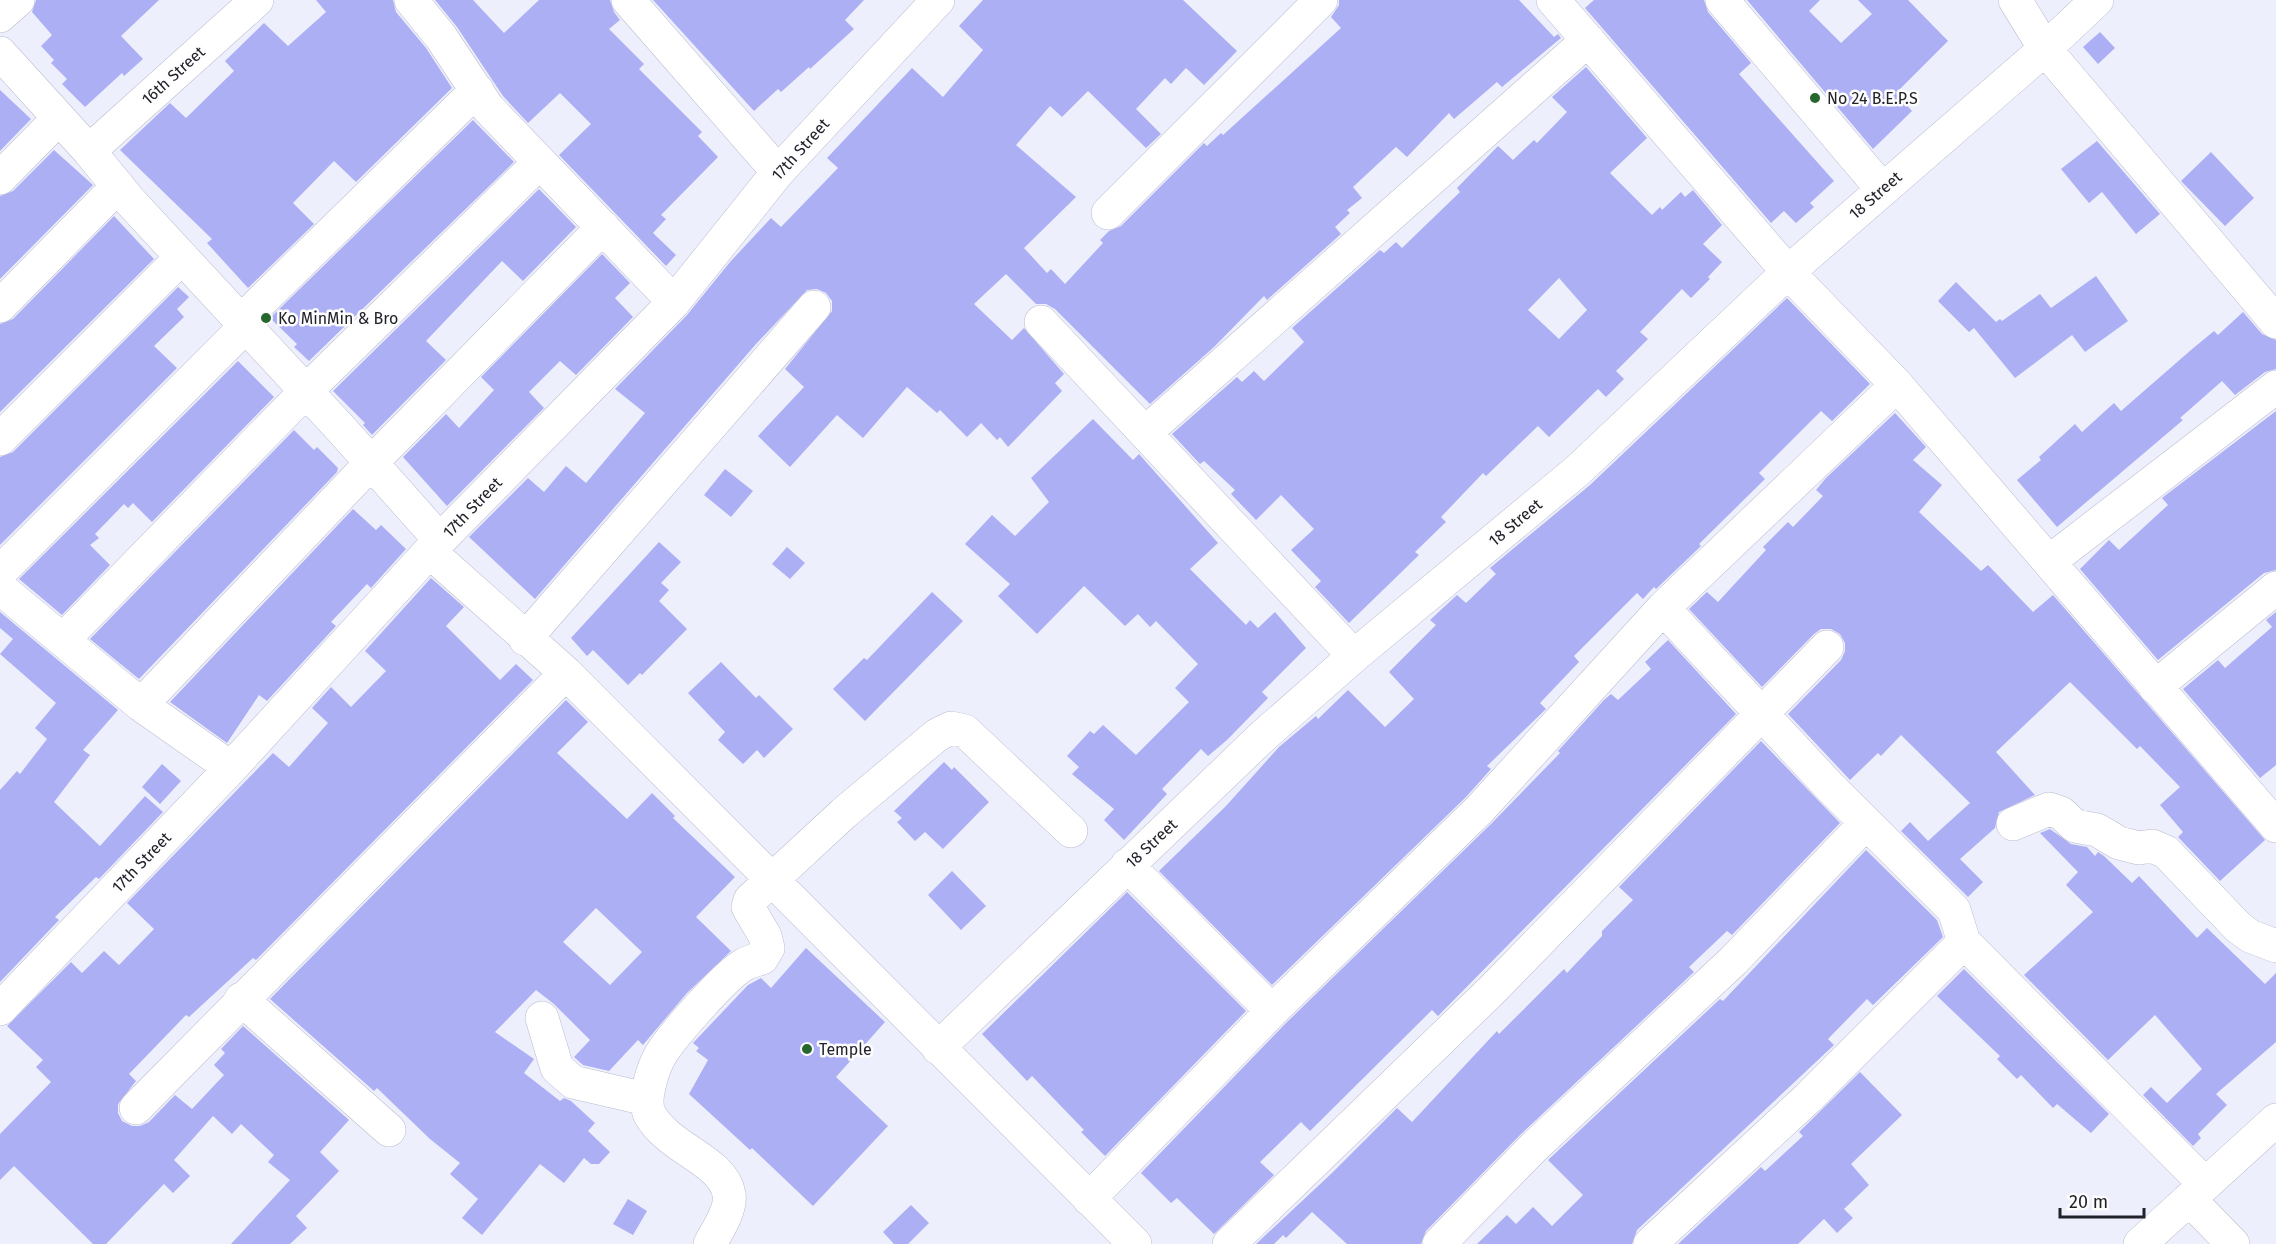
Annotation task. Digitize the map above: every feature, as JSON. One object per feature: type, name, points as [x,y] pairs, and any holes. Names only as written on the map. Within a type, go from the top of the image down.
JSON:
[{"type":"street","points":[[0,16],[18,0]]},
{"type":"street","name":"16th Street","points":[[89,151],[257,0]]},
{"type":"street","points":[[411,0],[441,37],[488,108],[674,302]]},
{"type":"street","points":[[628,0],[778,171]]},
{"type":"street","name":"17th Street","points":[[0,1009],[231,768],[435,546],[674,302],[778,171],[938,0]]},
{"type":"street","points":[[1108,213],[1321,0]]},
{"type":"street","points":[[1554,0],[1788,272],[1897,385],[2050,561],[2155,687],[2173,703],[2276,826]]},
{"type":"street","points":[[1722,0],[1882,189]]},
{"type":"street","points":[[2015,0],[2045,49],[2276,322]]},
{"type":"street","name":"18 Street","points":[[938,1048],[1263,736],[1354,656],[1577,471],[1788,272],[2045,49],[2097,0]]},
{"type":"street","points":[[1145,433],[1588,40]]},
{"type":"street","points":[[0,53],[182,257],[371,463],[435,546],[525,639],[566,673],[1135,1244]]},
{"type":"street","points":[[0,572],[477,90]]},
{"type":"street","points":[[0,178],[59,118]]},
{"type":"street","points":[[63,640],[306,391],[539,163]]},
{"type":"street","points":[[0,306],[118,186]]},
{"type":"street","points":[[141,705],[371,463],[603,227]]},
{"type":"street","points":[[0,439],[182,257]]},
{"type":"street","points":[[525,639],[814,307]]},
{"type":"street","points":[[1041,322],[1354,656]]},
{"type":"street","points":[[1089,1199],[1272,1011],[1479,810],[1664,608],[1897,385]]},
{"type":"street","points":[[2050,561],[2276,387]]},
{"type":"street","points":[[0,588],[141,705],[231,768]]},
{"type":"street","points":[[2155,687],[2276,588]]},
{"type":"street","points":[[1664,608],[1866,822],[1954,910],[1964,942],[2197,1191],[2233,1244]]},
{"type":"street","points":[[1229,1244],[1492,990],[1827,647]]},
{"type":"street","points":[[136,1108],[241,999],[566,673]]},
{"type":"street","points":[[710,1244],[725,1214],[730,1195],[721,1173],[672,1142],[649,1113],[646,1099],[660,1055],[695,1011],[744,964],[762,958],[768,948],[765,936],[748,907],[750,900],[770,879],[937,735],[951,728],[965,731],[1071,831]]},
{"type":"street","points":[[2013,824],[2049,809],[2061,813],[2075,826],[2097,830],[2119,843],[2139,848],[2152,846],[2166,852],[2238,927],[2250,936],[2276,946]]},
{"type":"street","points":[[1439,1244],[1533,1148],[1733,961],[1866,822]]},
{"type":"street","points":[[1127,865],[1272,1011]]},
{"type":"street","points":[[1650,1244],[1808,1098],[1964,942]]},
{"type":"street","points":[[241,999],[389,1130]]},
{"type":"street","points":[[542,1018],[556,1068],[573,1082],[646,1099]]},
{"type":"street","points":[[2140,1244],[2276,1120]]},
{"type":"building","points":[[36,0],[159,0],[121,36],[143,59],[124,76],[122,73],[85,107],[62,84],[67,79],[51,63],[54,60],[41,46],[52,35],[32,12]]},
{"type":"building","points":[[316,0],[393,0],[396,12],[426,48],[452,88],[356,182],[334,161],[293,203],[314,224],[248,288],[207,243],[212,239],[120,150],[170,103],[186,118],[234,71],[225,61],[264,23],[288,46],[326,12]]},
{"type":"building","points":[[435,0],[473,0],[504,33],[539,0],[610,0],[620,20],[609,29],[644,64],[639,69],[702,132],[698,136],[718,157],[661,215],[666,219],[653,233],[676,255],[666,266],[559,155],[591,124],[560,93],[528,123],[503,96],[457,27]]},
{"type":"building","points":[[653,0],[864,0],[845,20],[854,29],[810,69],[809,67],[781,92],[778,89],[754,111]]},
{"type":"building","points":[[983,0],[1183,0],[1237,51],[1204,85],[1186,68],[1171,84],[1165,78],[1136,109],[1161,134],[1146,148],[1088,91],[1062,117],[1050,106],[1016,145],[1076,197],[1024,248],[1047,273],[1051,269],[1065,284],[1103,243],[1100,240],[1109,231],[1121,226],[1204,143],[1207,146],[1221,133],[1223,135],[1341,28],[1331,17],[1339,5],[1339,0],[1519,0],[1554,37],[1558,34],[1561,38],[1502,87],[1497,82],[1454,119],[1449,113],[1407,157],[1396,147],[1353,187],[1362,198],[1347,210],[1350,213],[1335,227],[1341,234],[1267,300],[1264,296],[1214,347],[1150,404],[1055,309],[1046,304],[1036,304],[1006,274],[974,304],[1012,340],[1024,328],[1064,374],[1055,383],[1062,391],[1008,447],[1000,437],[997,440],[981,423],[967,437],[940,410],[937,413],[907,387],[863,438],[837,415],[790,467],[758,436],[804,387],[785,369],[832,311],[832,301],[826,293],[817,289],[807,290],[756,344],[535,599],[469,537],[528,478],[544,492],[566,466],[586,483],[645,413],[615,389],[687,315],[730,262],[771,218],[781,227],[838,168],[827,158],[912,68],[943,97],[983,50],[959,26]]},
{"type":"building","points":[[1594,0],[1704,0],[1708,12],[1751,63],[1739,74],[1834,181],[1810,203],[1814,207],[1796,223],[1784,211],[1771,223],[1585,8]]},
{"type":"building","points":[[1747,0],[1820,0],[1809,11],[1841,43],[1872,14],[1858,0],[1908,0],[1948,41],[1896,93],[1912,111],[1873,149]]},
{"type":"building","points":[[2100,32],[2115,48],[2098,64],[2083,47]]},
{"type":"building","points":[[1586,67],[1647,138],[1610,173],[1652,215],[1660,207],[1662,210],[1681,192],[1685,197],[1693,190],[1722,225],[1703,244],[1722,262],[1708,277],[1710,279],[1691,298],[1682,289],[1640,332],[1648,339],[1616,371],[1624,379],[1606,397],[1598,389],[1549,437],[1538,426],[1486,476],[1483,473],[1441,517],[1446,522],[1415,552],[1419,555],[1349,623],[1315,587],[1321,581],[1291,550],[1314,529],[1281,495],[1256,520],[1231,494],[1235,490],[1204,461],[1200,464],[1172,434],[1237,377],[1242,382],[1254,371],[1264,381],[1304,342],[1292,328],[1380,250],[1384,253],[1396,242],[1402,248],[1460,192],[1457,188],[1498,146],[1513,160],[1534,140],[1537,143],[1567,112],[1552,97]],"holes":[[[1559,278],[1587,310],[1559,339],[1528,310]]]},
{"type":"building","points":[[0,90],[31,119],[0,151]]},
{"type":"building","points":[[473,120],[514,162],[309,361],[294,347],[297,344],[270,318]]},
{"type":"building","points":[[2097,141],[2160,214],[2136,234],[2102,192],[2089,203],[2061,169]]},
{"type":"building","points":[[54,150],[93,185],[0,279],[0,196],[13,191]]},
{"type":"building","points":[[2211,152],[2254,198],[2225,226],[2181,181]]},
{"type":"building","points":[[539,189],[576,227],[523,281],[502,261],[426,341],[446,360],[372,435],[363,425],[365,423],[333,391]]},
{"type":"building","points":[[114,216],[154,259],[0,412],[0,324],[13,319]]},
{"type":"building","points":[[602,254],[630,283],[615,298],[633,317],[576,375],[560,361],[529,392],[544,408],[447,506],[403,457],[446,414],[459,428],[494,390],[481,377]]},
{"type":"building","points":[[2096,276],[2128,321],[2085,352],[2072,335],[2015,378],[1974,328],[1969,332],[1938,301],[1956,282],[1996,322],[2000,319],[2002,321],[2040,294],[2051,308]]},
{"type":"building","points":[[178,287],[189,297],[177,309],[184,317],[154,346],[177,368],[0,545],[0,457],[13,452]]},
{"type":"building","points":[[1787,298],[1870,384],[1832,421],[1821,411],[1759,473],[1765,479],[1699,544],[1701,546],[1643,599],[1637,593],[1574,656],[1579,662],[1540,703],[1546,709],[1487,766],[1491,769],[1466,797],[1272,985],[1159,871],[1226,806],[1279,747],[1316,716],[1318,719],[1348,690],[1385,727],[1414,699],[1389,672],[1436,625],[1430,620],[1457,595],[1466,603],[1496,574],[1490,568],[1590,485]]},
{"type":"building","points":[[2243,312],[2262,334],[2276,340],[2276,369],[2265,372],[2235,395],[2222,381],[2180,418],[2183,420],[2057,527],[2017,480],[2041,460],[2039,457],[2075,424],[2082,432],[2114,403],[2121,411],[2214,331],[2218,335]]},
{"type":"building","points":[[238,361],[274,397],[152,522],[133,503],[128,508],[124,504],[95,534],[99,538],[90,545],[110,565],[62,615],[19,579]]},
{"type":"building","points":[[2276,411],[2276,570],[2264,573],[2158,660],[2080,569],[2109,540],[2119,550],[2168,505],[2162,498]]},
{"type":"building","points":[[1895,413],[1926,447],[1913,460],[1942,485],[1919,512],[1981,571],[1988,565],[2033,612],[2053,595],[2265,840],[2220,881],[2178,837],[2183,832],[2160,805],[2180,787],[2140,746],[2137,749],[2070,682],[1996,752],[2035,795],[1999,812],[1995,828],[1960,859],[1983,882],[1968,897],[1901,831],[1910,822],[1928,841],[1970,803],[1901,735],[1881,756],[1878,753],[1850,780],[1788,714],[1841,660],[1845,651],[1845,643],[1840,634],[1831,629],[1821,629],[1762,687],[1689,609],[1707,592],[1718,602],[1766,550],[1763,547],[1788,522],[1793,527],[1823,496],[1816,490],[1826,478]]},
{"type":"building","points":[[1093,419],[1133,460],[1139,454],[1218,543],[1190,569],[1246,625],[1250,620],[1258,628],[1275,612],[1306,648],[1262,692],[1268,698],[1227,740],[1208,756],[1201,749],[1162,789],[1167,794],[1124,840],[1104,820],[1114,809],[1072,774],[1079,767],[1067,756],[1090,731],[1094,734],[1103,725],[1136,755],[1189,702],[1175,688],[1198,664],[1156,621],[1150,627],[1138,614],[1125,626],[1084,586],[1037,634],[998,596],[1010,584],[965,544],[992,515],[1015,536],[1049,502],[1031,478]]},
{"type":"building","points":[[294,430],[314,450],[317,447],[338,468],[337,472],[139,679],[90,639]]},
{"type":"building","points":[[725,469],[753,491],[731,517],[704,495]]},
{"type":"building","points":[[353,509],[376,530],[381,525],[406,549],[371,588],[367,584],[331,622],[336,626],[267,701],[259,695],[227,743],[170,702]]},
{"type":"building","points":[[659,542],[681,562],[661,583],[669,590],[659,601],[687,629],[642,675],[640,673],[628,685],[593,650],[587,656],[571,638]]},
{"type":"building","points":[[787,547],[805,563],[790,579],[772,564]]},
{"type":"building","points":[[431,578],[464,607],[446,626],[500,680],[516,664],[533,680],[256,960],[253,958],[189,1017],[186,1015],[129,1074],[136,1081],[118,1104],[118,1113],[122,1121],[132,1126],[140,1126],[149,1122],[175,1095],[192,1109],[224,1075],[214,1065],[225,1053],[221,1049],[243,1026],[349,1120],[320,1152],[339,1171],[296,1216],[307,1228],[290,1244],[231,1244],[290,1180],[268,1162],[274,1155],[241,1124],[232,1134],[213,1116],[174,1160],[190,1176],[173,1193],[164,1184],[106,1244],[93,1244],[14,1166],[0,1180],[0,1134],[51,1082],[36,1067],[43,1060],[7,1026],[71,962],[82,973],[104,951],[119,965],[154,929],[127,903],[273,753],[289,767],[328,723],[312,708],[331,687],[351,707],[386,671],[365,651]]},
{"type":"building","points":[[932,592],[963,621],[865,721],[833,689],[864,658],[867,660]]},
{"type":"building","points":[[0,612],[118,710],[83,750],[90,755],[54,802],[100,846],[145,796],[163,812],[99,879],[96,877],[55,917],[59,920],[0,982],[0,790],[17,771],[20,774],[47,739],[35,728],[56,703],[0,654],[13,639],[0,628]]},
{"type":"building","points":[[2276,612],[2276,765],[2260,778],[2183,689],[2218,660],[2225,668],[2272,627],[2266,620]]},
{"type":"building","points":[[1668,640],[1736,714],[1438,1016],[1432,1010],[1310,1131],[1301,1122],[1260,1162],[1274,1175],[1214,1234],[1177,1198],[1171,1203],[1141,1173],[1285,1024],[1492,823],[1560,753],[1558,751],[1604,700],[1611,694],[1618,700],[1651,669],[1645,662]]},
{"type":"building","points":[[721,662],[756,698],[759,695],[793,729],[764,758],[757,750],[743,764],[718,740],[725,732],[688,693]]},
{"type":"building","points":[[566,700],[588,722],[557,753],[627,819],[652,793],[675,816],[673,818],[735,877],[696,917],[731,951],[687,993],[643,1045],[638,1040],[609,1071],[583,1065],[574,1057],[590,1040],[554,1004],[536,990],[495,1032],[534,1059],[524,1073],[560,1101],[564,1098],[571,1101],[595,1123],[588,1131],[610,1152],[599,1164],[591,1164],[584,1158],[564,1183],[540,1164],[482,1235],[462,1218],[478,1199],[450,1174],[460,1163],[430,1139],[377,1088],[374,1091],[270,999]],"holes":[[[596,908],[642,952],[610,985],[563,942]]]},
{"type":"building","points":[[1761,741],[1840,823],[1732,935],[1727,931],[1689,967],[1694,972],[1520,1135],[1426,1231],[1421,1244],[1347,1244],[1312,1212],[1286,1238],[1283,1235],[1274,1244],[1256,1244],[1397,1108],[1412,1122],[1497,1031],[1499,1034],[1564,969],[1567,973],[1602,936],[1602,931],[1633,900],[1619,887]]},
{"type":"building","points":[[944,762],[952,770],[954,767],[989,802],[943,849],[925,832],[915,841],[897,822],[902,818],[894,811]]},
{"type":"building","points":[[162,764],[181,781],[160,804],[142,787]]},
{"type":"building","points":[[2050,829],[2071,844],[2087,847],[2095,856],[2098,852],[2132,883],[2139,876],[2197,938],[2207,928],[2265,984],[2276,973],[2276,1042],[2216,1094],[2227,1105],[2198,1134],[2201,1138],[2193,1146],[2143,1095],[2151,1087],[2167,1103],[2202,1069],[2155,1015],[2108,1060],[2024,975],[2093,912],[2066,885],[2078,872],[2040,833]]},
{"type":"building","points":[[1866,850],[1937,920],[1943,937],[1873,1005],[1867,999],[1828,1039],[1834,1045],[1637,1230],[1632,1244],[1477,1244],[1507,1215],[1516,1224],[1533,1207],[1552,1226],[1583,1195],[1548,1160],[1720,999],[1723,1001]]},
{"type":"building","points":[[952,871],[986,906],[961,930],[928,895]]},
{"type":"building","points":[[1127,892],[1246,1011],[1105,1156],[1081,1132],[1084,1130],[1032,1076],[1027,1081],[982,1034]]},
{"type":"building","points":[[806,948],[885,1022],[836,1077],[888,1126],[813,1206],[752,1148],[750,1150],[689,1094],[708,1060],[696,1051],[699,1048],[693,1043],[748,985],[761,978],[771,988]]},
{"type":"building","points":[[1964,969],[2109,1114],[2091,1133],[2057,1104],[2053,1108],[2021,1075],[2017,1079],[1997,1059],[2000,1056],[1937,996]]},
{"type":"building","points":[[1860,1072],[1902,1115],[1851,1164],[1869,1185],[1844,1209],[1853,1218],[1837,1233],[1824,1219],[1798,1244],[1678,1244],[1761,1167],[1765,1171],[1803,1136],[1799,1132]]},
{"type":"building","points":[[628,1199],[647,1211],[633,1235],[613,1224]]},
{"type":"building","points":[[911,1205],[929,1223],[908,1244],[894,1244],[883,1232]]},
{"type":"place","name":"No 24 B.E.P.S","points":[[1815,98]]},
{"type":"place","name":"Ko MinMin & Bro","points":[[266,318]]},
{"type":"place","name":"Temple","points":[[807,1049]]}]
